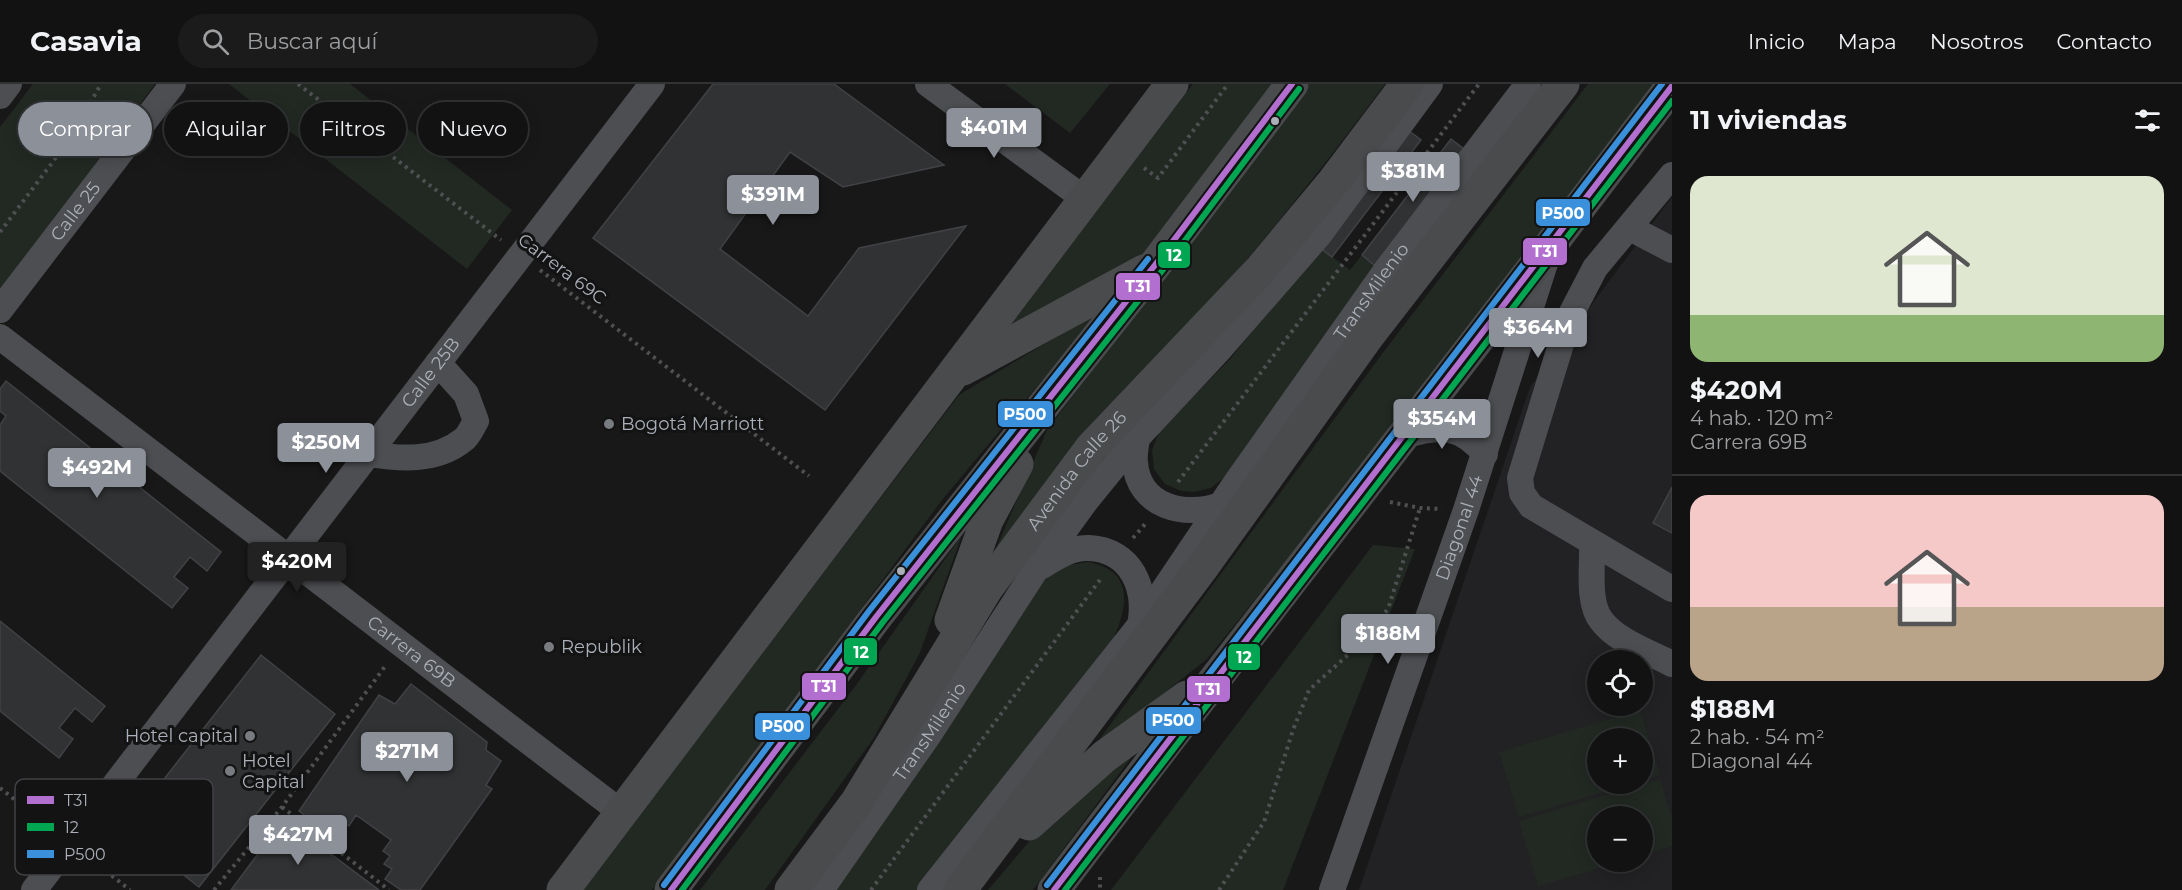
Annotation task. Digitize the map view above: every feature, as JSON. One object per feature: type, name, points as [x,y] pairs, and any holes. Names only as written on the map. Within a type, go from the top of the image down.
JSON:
[{"type":"main road","points":[[563,890],[1172,84]]},
{"type":"main road","points":[[671,890],[876,617],[1155,265],[1292,84]]},
{"type":"main road","name":"Avenida Calle 26","points":[[791,890],[856,803],[987,588],[1091,448],[1261,269],[1334,181],[1407,84]]},
{"type":"main road","points":[[960,890],[1204,565],[1368,336],[1563,84]]},
{"type":"main road","points":[[1054,890],[1216,676],[1549,251],[1672,86]]},
{"type":"main road","points":[[953,374],[1155,265]]},
{"type":"main road","points":[[914,708],[953,616],[987,520],[1057,388]]},
{"type":"main road","points":[[965,890],[1039,814],[1105,756],[1216,676]]},
{"type":"street","points":[[0,96],[9,84]]},
{"type":"street","name":"Calle 25","points":[[0,310],[173,84]]},
{"type":"street","name":"Calle 25B","points":[[119,779],[652,84]]},
{"type":"street","points":[[928,84],[1086,200]]},
{"type":"street","name":"TransMilenio","points":[[821,890],[930,733],[1035,571],[1137,438],[1219,350],[1319,235],[1430,84]]},
{"type":"street","name":"TransMilenio","points":[[930,890],[1140,626],[1221,505],[1387,269],[1528,84]]},
{"type":"street","points":[[1672,175],[1595,268],[1569,318],[1520,478],[1521,493],[1532,506],[1672,589]]},
{"type":"street","points":[[1629,228],[1672,250]]},
{"type":"street","points":[[1524,466],[1485,454],[1549,251]]},
{"type":"street","name":"Carrera 69B","points":[[0,337],[622,813]]},
{"type":"street","points":[[368,454],[404,460],[441,452],[465,440],[476,421],[466,394],[438,363]]},
{"type":"street","name":"Diagonal 44","points":[[1332,890],[1485,454],[1470,439],[1452,429],[1437,428],[1404,436]]},
{"type":"street","points":[[1137,438],[1135,463],[1144,487],[1162,504],[1181,512],[1202,512],[1221,505]]},
{"type":"street","points":[[1592,543],[1594,601],[1600,619],[1614,632],[1672,664]]},
{"type":"street","name":"TransMilenio","points":[[1035,571],[1061,554],[1089,548],[1117,556],[1132,570],[1141,587],[1144,606],[1140,626]]},
{"type":"street","name":"Calle 25B","points":[[34,890],[45,875]]},
{"type":"path","points":[[0,232],[70,139],[101,84]]},
{"type":"path","name":"Carrera 69C","points":[[298,84],[809,476]]},
{"type":"path","points":[[1121,152],[1158,178],[1228,84]]},
{"type":"path","points":[[1383,500],[1420,508],[1466,510]]},
{"type":"path","points":[[1219,890],[1264,822],[1293,730],[1309,690],[1350,653],[1388,609],[1420,508]]},
{"type":"path","points":[[214,890],[282,807],[401,645]]},
{"type":"path","points":[[0,788],[15,800]]},
{"type":"path","points":[[282,807],[389,890]]},
{"type":"path","points":[[111,875],[130,890]]},
{"type":"shaded area","points":[[33,84],[155,84],[142,102],[19,102]]},
{"type":"shaded area","points":[[229,84],[350,84],[373,102],[300,102],[300,139],[288,130],[288,102],[252,102]]},
{"type":"shaded area","points":[[1005,84],[1110,84],[1070,133]]},
{"type":"shaded area","points":[[1193,84],[1274,84],[1145,259],[997,338]]},
{"type":"shaded area","points":[[1309,84],[1385,84],[1244,264],[995,551],[1047,430]]},
{"type":"shaded area","points":[[1588,84],[1655,84],[1295,550],[1207,659],[1091,751],[1382,354]]},
{"type":"shaded area","points":[[18,104],[18,156],[102,156],[0,293],[0,127]]},
{"type":"shaded area","points":[[406,128],[418,137],[418,156],[443,156],[512,210],[467,269],[322,156],[406,156]]},
{"type":"shaded area","points":[[1672,197],[1672,890],[1359,890],[1530,387]]},
{"type":"shaded area","points":[[1319,247],[1350,270],[1362,255],[1375,266],[1227,475],[1211,488],[1194,492],[1181,491],[1165,484],[1154,469],[1152,450],[1160,430],[1231,358]]},
{"type":"shaded area","points":[[1100,311],[942,500],[652,890],[582,890],[959,395]]},
{"type":"shaded area","points":[[962,535],[919,655],[873,739],[765,890],[700,890],[854,688]]},
{"type":"shaded area","points":[[1373,545],[1415,549],[1283,890],[1111,890]]},
{"type":"shaded area","points":[[1088,562],[1104,567],[1115,574],[1121,583],[1124,605],[1111,644],[920,890],[832,890],[1045,574],[1062,566]]},
{"type":"shaded area","points":[[1620,716],[1642,716],[1646,728],[1587,728],[1587,794],[1597,794],[1519,817],[1499,752]]},
{"type":"shaded area","points":[[1142,743],[1033,890],[988,890],[1050,817]]},
{"type":"shaded area","points":[[1653,752],[1660,775],[1653,777]]},
{"type":"shaded area","points":[[1660,779],[1672,818],[1672,846],[1653,852],[1653,806],[1587,806],[1587,872],[1538,886],[1519,821],[1610,794],[1653,794],[1653,781]]},
{"type":"building","points":[[713,84],[834,84],[944,165],[843,187],[790,152],[720,249],[808,316],[859,248],[966,226],[825,410],[593,238]]},
{"type":"building","points":[[1408,130],[1421,140],[1332,257],[1319,247]]},
{"type":"building","points":[[1451,139],[1464,149],[1375,266],[1362,255]]},
{"type":"building","points":[[6,381],[221,552],[207,571],[190,557],[174,577],[188,588],[172,608],[0,471],[0,425],[6,416],[0,411],[0,389]]},
{"type":"building","points":[[1672,487],[1672,533],[1653,523]]},
{"type":"building","points":[[0,621],[105,706],[92,722],[75,708],[59,728],[73,739],[59,758],[0,711]]},
{"type":"building","name":"Hotel Capital","points":[[261,655],[335,714],[213,869],[213,779],[164,779]]},
{"type":"building","points":[[411,684],[487,742],[486,750],[501,761],[486,785],[492,789],[420,890],[401,890],[385,879],[392,869],[384,864],[390,856],[383,851],[391,840],[356,815],[349,826],[338,819],[335,825],[325,818],[320,826],[299,811],[379,695],[395,704]]},
{"type":"building","points":[[284,819],[379,890],[231,890]]},
{"type":"building","name":"Hotel Capital","points":[[184,875],[208,875],[199,887]]},
{"type":"transit line","name":"T31","points":[[671,890],[876,617],[1155,265],[1292,84]]},
{"type":"transit line","name":"P500","points":[[1047,885],[1662,84]]},
{"type":"transit line","name":"T31","points":[[1054,890],[1672,86]]},
{"type":"transit line","name":"12","points":[[682,890],[883,622],[1162,271],[1299,89]]},
{"type":"transit line","name":"12","points":[[1065,890],[1672,101]]},
{"type":"transit line","name":"P500","points":[[664,885],[869,611],[1148,259]]},
{"type":"place","name":"Bogotá Marriott","points":[[609,424]]},
{"type":"place","name":"Republik","points":[[549,647]]},
{"type":"place","name":"Hotel capital","points":[[250,736]]},
{"type":"place","name":"Hotel Capital","points":[[230,771]]}]
